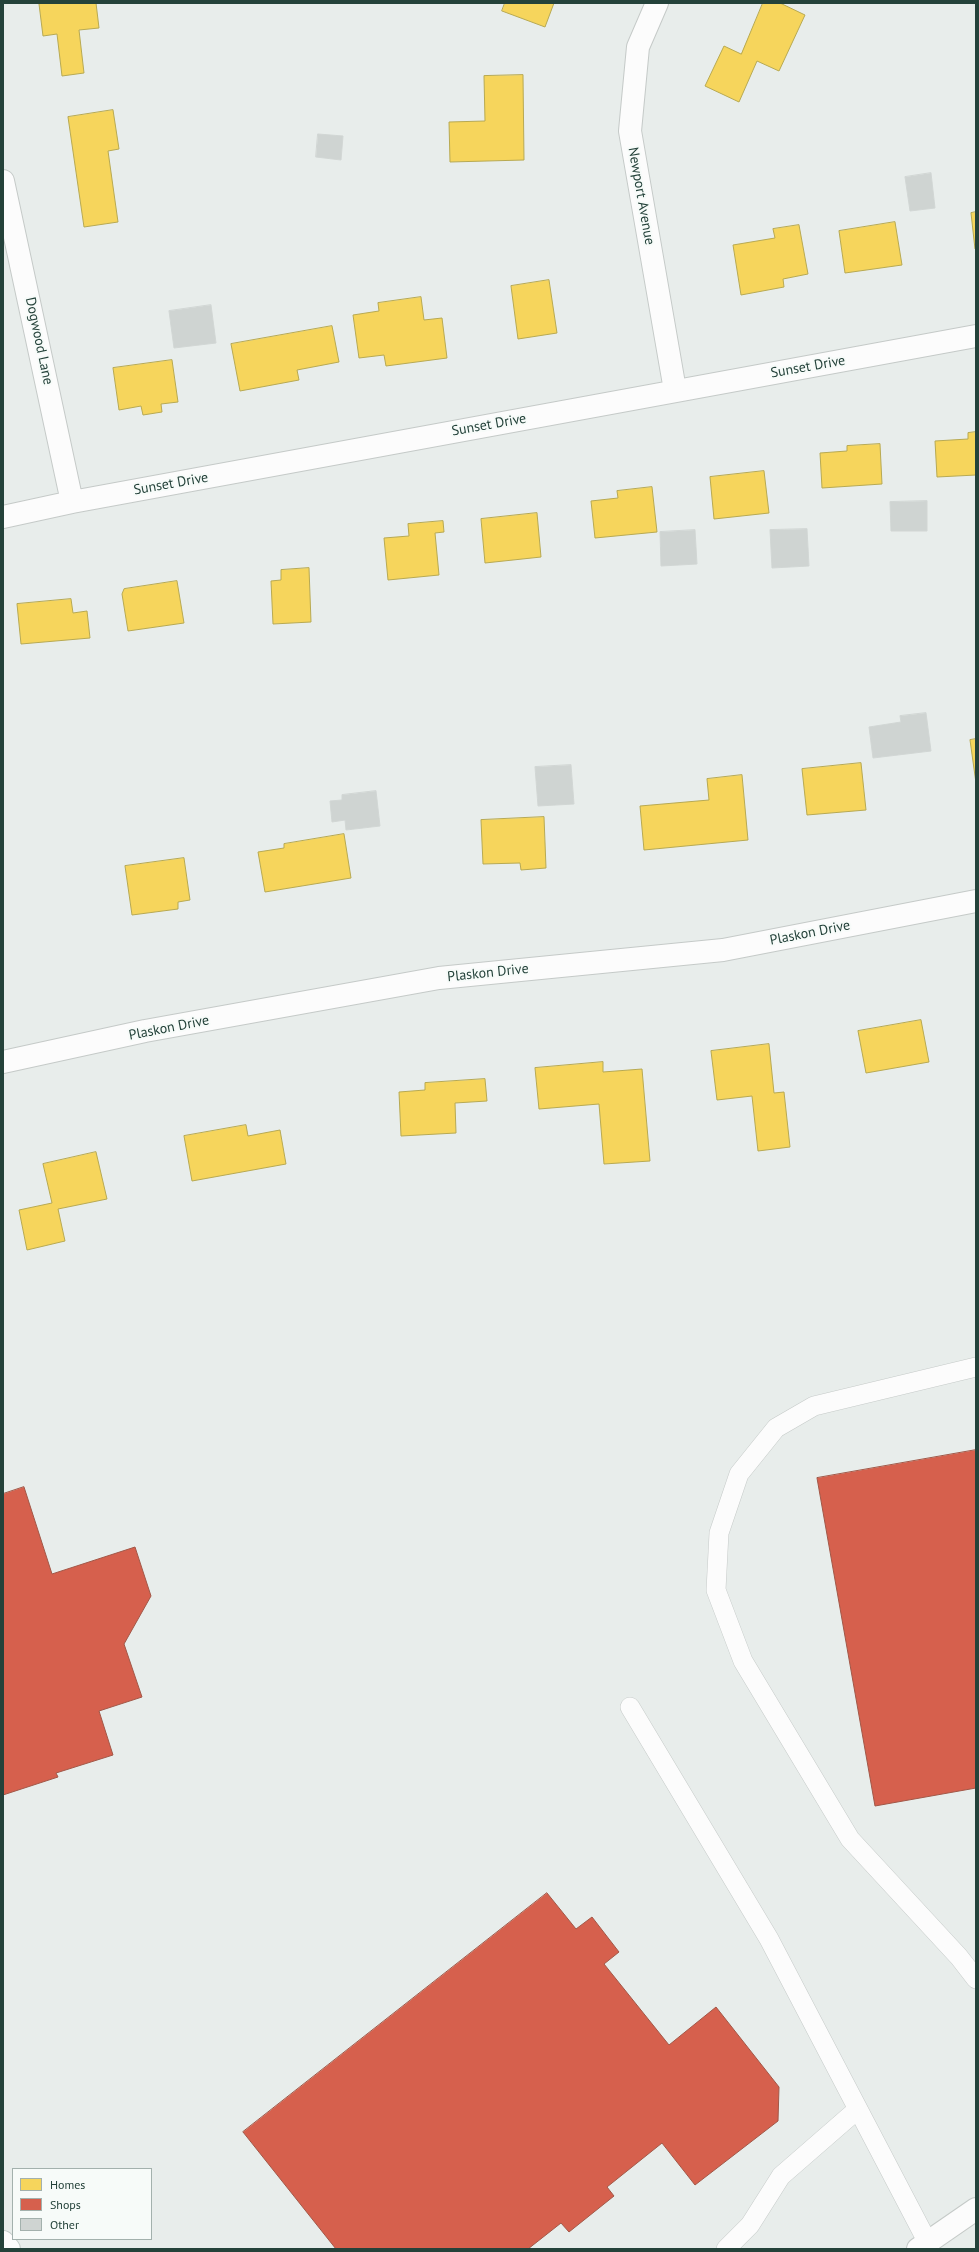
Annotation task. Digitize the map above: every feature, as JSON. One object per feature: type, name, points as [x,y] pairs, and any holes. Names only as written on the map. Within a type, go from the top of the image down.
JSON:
[{"type":"street","name":"Newport Avenue","points":[[657,3],[638,47],[630,131],[676,390]]},
{"type":"street","name":"Dogwood Lane","points":[[3,181],[72,502]]},
{"type":"street","name":"Sunset Drive","points":[[3,517],[72,502],[976,336]]},
{"type":"street","name":"Plaskon Drive","points":[[3,1062],[145,1032],[439,978],[723,950],[976,901]]},
{"type":"street","points":[[922,2245],[976,2209]]},
{"type":"street","points":[[3,2242],[9,2249]]},
{"type":"lane","points":[[976,1367],[814,1406],[776,1428],[739,1474],[719,1533],[716,1590],[743,1661],[850,1839],[959,1957],[976,1979]]},
{"type":"lane","points":[[630,1708],[769,1939],[858,2109],[922,2245]]},
{"type":"lane","points":[[726,2249],[750,2225],[781,2176],[858,2109]]},
{"type":"building: Homes","points":[[96,3],[99,28],[79,30],[84,73],[62,76],[57,34],[43,36],[39,4]]},
{"type":"building: Homes","points":[[505,3],[554,3],[545,27],[502,11]]},
{"type":"building: Homes","points":[[763,3],[780,3],[805,15],[779,71],[757,61],[739,102],[705,86],[724,46],[741,54]]},
{"type":"building: Homes","points":[[523,75],[524,160],[450,162],[449,122],[485,121],[484,76]]},
{"type":"building: Homes","points":[[113,110],[119,149],[108,151],[118,222],[84,227],[68,117]]},
{"type":"building: Homes","points":[[976,212],[976,249],[975,249],[971,213]]},
{"type":"building: Homes","points":[[895,222],[902,265],[845,273],[839,231]]},
{"type":"building: Homes","points":[[799,225],[808,274],[783,279],[784,287],[741,295],[733,245],[775,238],[773,229]]},
{"type":"building: Homes","points":[[549,280],[557,333],[518,339],[511,286]]},
{"type":"building: Homes","points":[[421,297],[424,320],[442,318],[447,358],[386,366],[384,355],[359,358],[353,315],[379,311],[378,303]]},
{"type":"building: Homes","points":[[332,326],[339,362],[297,370],[299,380],[240,391],[231,344]]},
{"type":"building: Homes","points":[[172,360],[178,402],[161,404],[162,412],[143,415],[141,406],[119,410],[113,368]]},
{"type":"building: Homes","points":[[976,432],[976,475],[937,477],[935,441],[968,439],[968,433]]},
{"type":"building: Homes","points":[[880,444],[882,484],[822,488],[820,453],[847,451],[847,446]]},
{"type":"building: Homes","points":[[764,471],[769,513],[714,519],[710,477]]},
{"type":"building: Homes","points":[[652,487],[657,532],[595,538],[591,501],[618,498],[617,491]]},
{"type":"building: Homes","points":[[537,513],[541,557],[485,563],[481,519]]},
{"type":"building: Homes","points":[[443,521],[444,532],[435,533],[439,575],[388,580],[384,538],[409,536],[408,524]]},
{"type":"building: Homes","points":[[309,568],[311,622],[273,624],[271,581],[281,580],[281,570]]},
{"type":"building: Homes","points":[[177,581],[184,623],[128,631],[122,594],[124,589]]},
{"type":"building: Homes","points":[[71,599],[73,613],[87,611],[90,638],[21,644],[17,604]]},
{"type":"building: Homes","points":[[976,739],[976,783],[970,740]]},
{"type":"building: Homes","points":[[861,763],[866,810],[807,815],[802,769]]},
{"type":"building: Homes","points":[[742,775],[748,840],[644,850],[640,806],[709,800],[707,779]]},
{"type":"building: Homes","points":[[544,817],[546,868],[521,870],[520,863],[483,864],[481,820]]},
{"type":"building: Homes","points":[[344,834],[351,878],[265,892],[258,852],[284,848],[284,844]]},
{"type":"building: Homes","points":[[184,858],[190,900],[178,902],[178,909],[132,915],[125,866]]},
{"type":"building: Homes","points":[[921,1020],[929,1062],[866,1073],[858,1031]]},
{"type":"building: Homes","points":[[769,1044],[774,1093],[784,1092],[790,1147],[758,1151],[752,1096],[717,1100],[711,1051]]},
{"type":"building: Homes","points":[[603,1062],[603,1072],[642,1069],[650,1161],[604,1164],[599,1104],[539,1109],[535,1068]]},
{"type":"building: Homes","points":[[485,1079],[487,1101],[455,1103],[456,1133],[401,1136],[399,1092],[425,1090],[425,1083]]},
{"type":"building: Homes","points":[[246,1125],[248,1136],[280,1130],[286,1164],[192,1181],[184,1136]]},
{"type":"building: Homes","points":[[96,1152],[107,1199],[58,1209],[65,1241],[27,1250],[19,1210],[52,1203],[43,1164]]},
{"type":"building: Shops","points":[[976,1450],[976,1788],[875,1806],[817,1478]]},
{"type":"building: Shops","points":[[24,1487],[52,1574],[135,1547],[151,1596],[124,1644],[142,1697],[99,1711],[113,1755],[56,1773],[58,1777],[3,1795],[3,1494]]},
{"type":"building: Shops","points":[[547,1893],[576,1929],[592,1917],[619,1952],[604,1964],[669,2045],[716,2007],[779,2087],[778,2121],[695,2185],[662,2143],[607,2187],[614,2196],[569,2232],[561,2223],[528,2249],[336,2249],[243,2132]]},
{"type":"building: Other","points":[[318,134],[343,136],[341,160],[316,157]]},
{"type":"building: Other","points":[[931,173],[935,208],[910,211],[905,177]]},
{"type":"building: Other","points":[[211,305],[216,343],[174,348],[169,311]]},
{"type":"building: Other","points":[[927,501],[927,531],[891,531],[890,502]]},
{"type":"building: Other","points":[[807,529],[809,566],[772,568],[770,530]]},
{"type":"building: Other","points":[[695,530],[697,564],[661,566],[660,532]]},
{"type":"building: Other","points":[[926,713],[931,751],[873,758],[869,727],[901,722],[900,716]]},
{"type":"building: Other","points":[[571,765],[574,804],[538,806],[535,767]]},
{"type":"building: Other","points":[[376,791],[380,826],[346,830],[345,820],[332,822],[330,801],[342,800],[342,795]]}]
